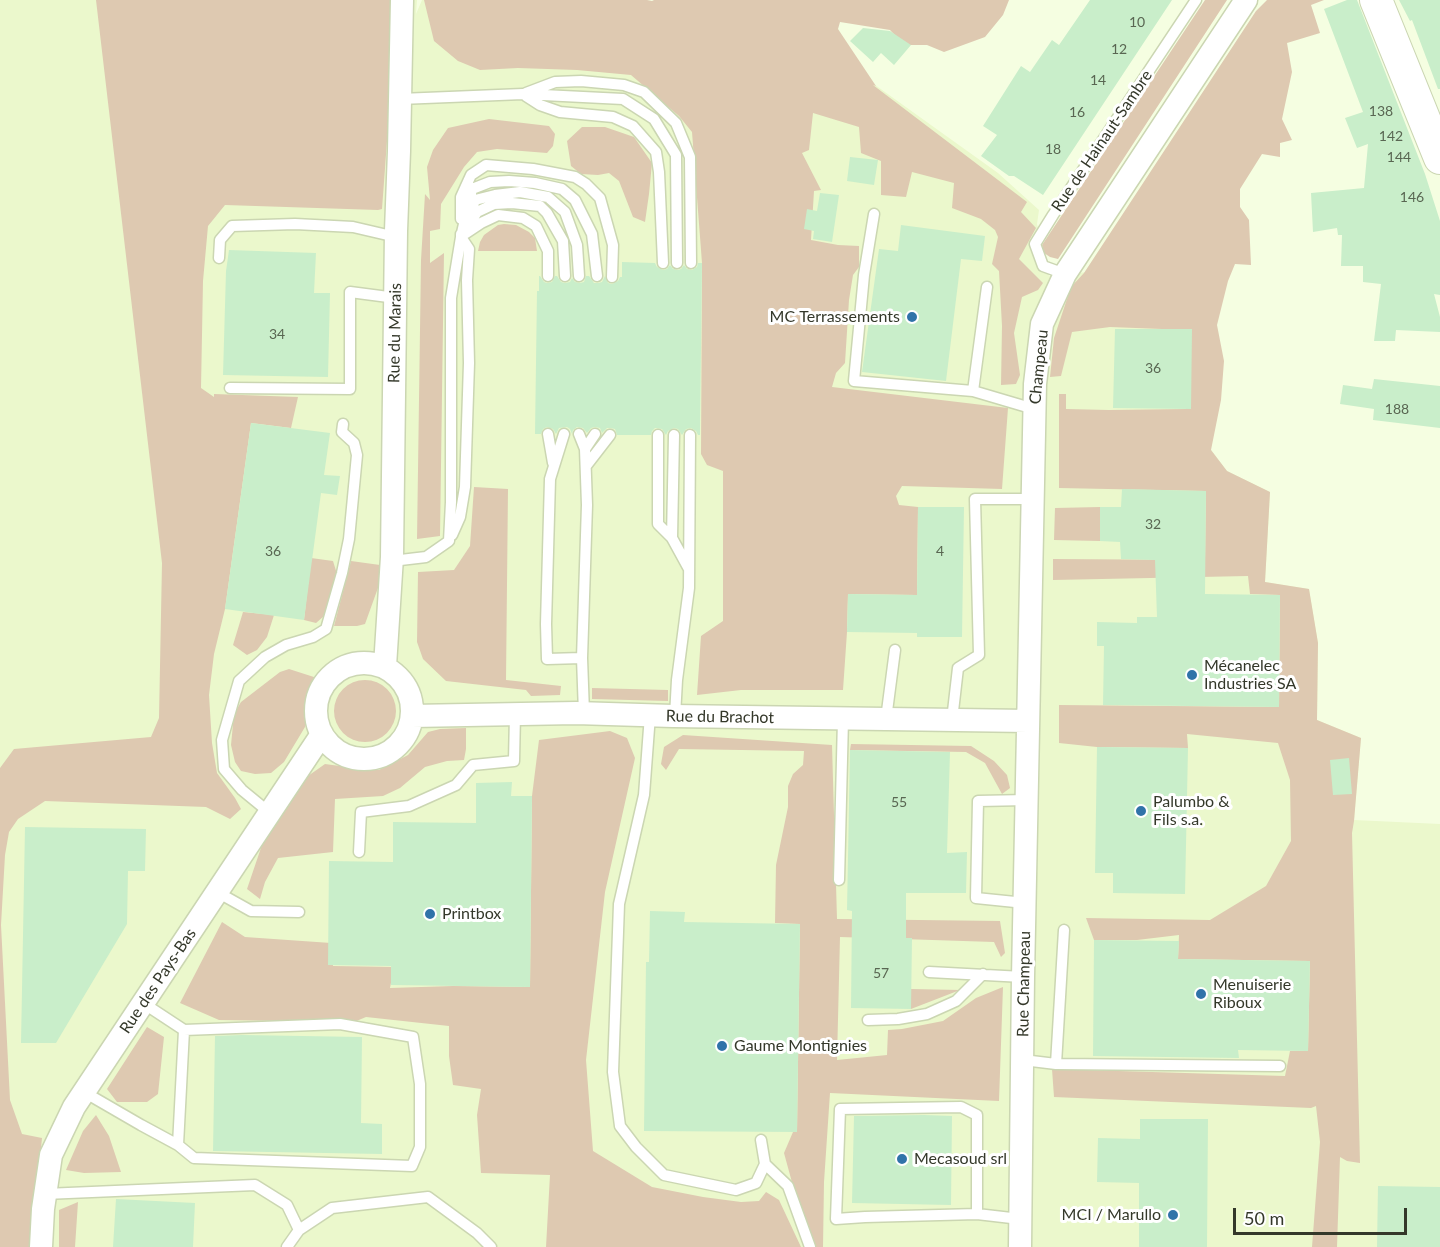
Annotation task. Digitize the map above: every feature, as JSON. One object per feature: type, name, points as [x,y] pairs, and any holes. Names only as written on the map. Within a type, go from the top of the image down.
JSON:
[{"type":"main road","points":[[1376,0],[1440,158]]},
{"type":"street","name":"Rue du Marais","points":[[385,666],[392,561],[402,0]]},
{"type":"street","name":"Champeau","points":[[1028,721],[1034,409],[1042,324],[1065,274],[1246,0]]},
{"type":"street","points":[[365,663],[385,666],[400,680],[408,690],[412,716],[402,740],[392,750],[380,756],[354,757],[341,753],[322,734],[317,721],[317,706],[320,693],[327,680],[338,671],[351,665],[365,663]]},
{"type":"street","name":"Rue du Brachot","points":[[412,716],[584,713],[1028,721]]},
{"type":"street","name":"Rue Champeau","points":[[1020,1247],[1028,721]]},
{"type":"street","name":"Rue des Pays-Bas","points":[[41,1247],[51,1155],[74,1107],[322,734]]},
{"type":"lane","name":"Rue de Hainaut-Sambre","points":[[1065,274],[1043,266],[1035,244],[1196,0]]},
{"type":"lane","points":[[523,94],[555,82],[581,81],[624,85],[644,92],[676,123],[690,157],[691,263]]},
{"type":"lane","points":[[400,99],[523,94],[623,99],[654,119],[676,155],[677,263]]},
{"type":"lane","points":[[523,94],[540,105],[560,112],[613,117],[633,126],[656,152],[663,263]]},
{"type":"lane","points":[[392,561],[426,557],[449,541],[460,517],[465,476],[469,363],[467,280],[469,249],[461,237],[460,197],[471,175],[486,165],[533,169],[574,177],[586,184],[600,198],[613,245],[612,277]]},
{"type":"lane","points":[[449,541],[451,298],[472,189],[490,182],[509,180],[562,189],[574,200],[592,234],[597,276]]},
{"type":"lane","points":[[461,237],[475,200],[520,192],[548,197],[565,213],[577,245],[579,276]]},
{"type":"lane","points":[[461,237],[477,212],[494,204],[512,202],[540,206],[547,213],[563,241],[565,276]]},
{"type":"lane","points":[[874,214],[864,275],[854,381],[973,391],[1034,409]]},
{"type":"lane","points":[[461,237],[481,223],[498,215],[523,218],[536,226],[548,251],[548,276]]},
{"type":"lane","points":[[219,258],[220,240],[232,226],[295,224],[353,227],[396,237]]},
{"type":"lane","points":[[973,391],[987,287]]},
{"type":"lane","points":[[230,388],[350,389],[350,292],[396,298]]},
{"type":"lane","points":[[270,813],[242,790],[224,770],[222,740],[238,681],[265,657],[286,645],[313,637],[326,629],[350,539],[357,455],[354,443],[342,432],[343,424]]},
{"type":"lane","points":[[548,434],[554,467]]},
{"type":"lane","points":[[564,434],[550,479],[547,659],[582,658]]},
{"type":"lane","points":[[579,434],[585,449],[587,505],[582,658],[584,713]]},
{"type":"lane","points":[[585,449],[595,434]]},
{"type":"lane","points":[[586,466],[610,435]]},
{"type":"lane","points":[[658,435],[658,524],[672,538],[689,570]]},
{"type":"lane","points":[[672,538],[674,435]]},
{"type":"lane","points":[[675,716],[677,680],[689,588],[690,435]]},
{"type":"lane","points":[[952,720],[958,668],[979,655],[975,499],[1033,499]]},
{"type":"lane","points":[[886,719],[894,650]]},
{"type":"lane","points":[[359,852],[361,812],[408,806],[456,785],[473,765],[514,761],[515,714]]},
{"type":"lane","points":[[650,715],[644,795],[619,904],[613,1072],[620,1126],[636,1147],[664,1175],[736,1190],[756,1183],[765,1164],[761,1140]]},
{"type":"lane","points":[[839,880],[843,719]]},
{"type":"lane","points":[[1025,903],[976,898],[976,887],[978,801],[1027,800]]},
{"type":"lane","points":[[217,892],[251,911],[299,912]]},
{"type":"lane","points":[[1056,1064],[1064,930]]},
{"type":"lane","points":[[929,972],[1023,977]]},
{"type":"lane","points":[[868,1020],[898,1019],[927,1014],[956,1001],[983,974]]},
{"type":"lane","points":[[84,1092],[178,1145],[194,1158],[412,1166],[420,1147],[420,1084],[413,1037],[340,1024],[184,1030],[143,1003]]},
{"type":"lane","points":[[178,1145],[184,1030]]},
{"type":"lane","points":[[1023,1060],[1056,1064],[1280,1066]]},
{"type":"lane","points":[[977,1214],[977,1115],[961,1107],[840,1109],[836,1219],[977,1214],[1020,1219]]},
{"type":"lane","points":[[765,1164],[788,1186],[810,1247]]},
{"type":"lane","points":[[45,1194],[255,1185],[286,1205],[299,1230]]},
{"type":"lane","points":[[287,1247],[299,1230],[332,1208],[428,1197],[477,1233],[491,1247]]},
{"type":"shaded area","points":[[0,0],[417,0],[416,14],[422,0],[445,0],[836,57],[998,173],[1039,210],[1037,224],[1049,276],[1097,271],[1187,296],[1206,343],[1211,450],[1227,471],[1270,492],[1265,582],[1309,589],[1318,643],[1317,720],[1361,738],[1354,820],[1440,824],[1440,1247],[0,1247]]},
{"type":"shaded area","points":[[96,0],[395,0],[382,209],[225,205],[208,226],[203,281],[201,388],[214,397],[214,394],[298,397],[291,428],[251,423],[225,609],[214,654],[209,695],[212,743],[217,773],[241,809],[230,819],[206,807],[45,801],[18,819],[9,832],[5,855],[1,925],[10,1100],[22,1134],[42,1138],[31,1247],[0,1247],[0,768],[14,749],[151,737],[159,718],[162,563]]},
{"type":"shaded area","points":[[424,0],[1009,0],[1003,15],[985,37],[944,52],[927,45],[904,45],[890,30],[840,22],[838,29],[876,86],[873,85],[1027,202],[1021,212],[1036,228],[1019,259],[1043,283],[1038,290],[1022,297],[1014,333],[1020,375],[1016,384],[1001,385],[1002,326],[999,271],[992,264],[998,237],[995,230],[981,219],[952,208],[954,183],[912,172],[906,197],[881,195],[881,161],[861,153],[859,127],[813,113],[809,150],[802,153],[821,190],[814,191],[811,240],[859,246],[859,267],[853,275],[849,300],[845,363],[836,373],[832,387],[1008,408],[1002,489],[902,486],[896,496],[899,505],[918,507],[917,595],[848,594],[843,690],[741,690],[697,695],[701,636],[723,621],[723,471],[707,465],[701,454],[702,263],[692,132],[679,116],[631,75],[518,68],[480,70],[458,61],[434,41]]},
{"type":"shaded area","points":[[1205,0],[1227,0],[1058,259],[1050,257],[1044,253],[1042,245]]},
{"type":"shaded area","points":[[1267,0],[1324,0],[1311,5],[1320,33],[1287,43],[1292,72],[1282,119],[1292,140],[1280,143],[1280,157],[1262,154],[1240,189],[1240,207],[1249,220],[1251,265],[1235,264],[1228,281],[1217,325],[1224,361],[1221,400],[1211,450],[1227,471],[1270,492],[1265,582],[1309,589],[1318,643],[1317,720],[1361,738],[1352,833],[1360,1163],[1347,1161],[1340,1157],[1337,1247],[1312,1247],[1320,1142],[1316,1106],[1311,1108],[1054,1097],[1052,1069],[1285,1076],[1290,1051],[1308,1051],[1310,961],[1178,959],[1179,935],[1137,940],[1094,940],[1086,918],[1210,920],[1266,886],[1291,841],[1290,780],[1278,743],[1187,734],[1188,748],[1097,747],[1059,743],[1059,705],[1279,707],[1280,595],[1250,594],[1248,576],[1053,580],[1053,559],[1205,560],[1206,491],[1059,488],[1059,394],[1066,394],[1066,409],[1186,409],[1188,330],[1110,327],[1072,332],[1061,376],[1050,377],[1054,338],[1071,287],[1084,273],[1256,11]]},
{"type":"shaded area","points":[[489,119],[549,126],[555,134],[553,146],[547,153],[497,149],[477,152],[464,167],[441,204],[440,229],[430,231],[430,263],[444,253],[440,536],[417,539],[421,260],[425,194],[430,200],[427,167],[433,150],[448,128]]},
{"type":"shaded area","points":[[582,127],[605,127],[634,137],[652,163],[645,222],[633,217],[619,181],[609,173],[581,174],[571,166],[567,141]]},
{"type":"shaded area","points":[[498,225],[516,225],[529,232],[535,238],[537,251],[478,251],[484,235]]},
{"type":"shaded area","points":[[474,487],[508,489],[506,680],[561,686],[560,695],[531,696],[526,690],[446,681],[423,659],[417,642],[418,572],[454,570],[470,546]]},
{"type":"shaded area","points":[[1100,507],[1100,541],[1054,540],[1055,508]]},
{"type":"shaded area","points":[[311,558],[333,561],[337,574],[324,616],[316,623],[304,620]]},
{"type":"shaded area","points":[[351,561],[380,565],[383,574],[365,624],[334,626]]},
{"type":"shaded area","points":[[243,612],[274,615],[267,637],[257,650],[247,655],[233,645]]},
{"type":"shaded area","points":[[289,669],[317,678],[305,727],[284,762],[271,773],[255,774],[241,771],[235,762],[231,745],[234,714],[241,702],[280,672]]},
{"type":"shaded area","points":[[365,680],[387,689],[396,711],[387,733],[365,742],[343,733],[334,711],[343,689]]},
{"type":"shaded area","points":[[592,688],[668,690],[668,701],[592,699]]},
{"type":"shaded area","points":[[466,728],[464,760],[447,761],[425,767],[400,788],[383,796],[335,799],[333,852],[278,858],[265,882],[260,899],[247,889],[264,839],[308,776],[325,764],[379,770],[408,755],[428,732]]},
{"type":"shaded area","points":[[610,731],[627,738],[635,758],[605,892],[586,1060],[593,1151],[652,1187],[741,1202],[759,1201],[766,1192],[779,1200],[801,1247],[546,1247],[550,1175],[481,1173],[477,1115],[481,1089],[453,1085],[449,1056],[449,1026],[366,1017],[354,1022],[219,1020],[180,1003],[222,922],[245,937],[331,943],[333,966],[394,967],[390,988],[530,987],[532,796],[539,740]]},
{"type":"shaded area","points":[[683,735],[832,745],[837,919],[1000,921],[1005,953],[1001,957],[994,942],[840,937],[837,1060],[887,1055],[888,1030],[943,1021],[976,998],[1003,987],[999,1101],[830,1093],[824,1182],[823,1247],[814,1247],[784,1153],[793,1132],[797,1132],[800,924],[775,923],[776,865],[788,807],[788,786],[793,774],[803,765],[804,751],[679,749],[666,770],[661,764],[664,747]]},
{"type":"shaded area","points":[[851,744],[971,746],[994,761],[1007,775],[1010,788],[1002,794],[985,763],[966,752],[850,750]]},
{"type":"shaded area","points":[[911,989],[960,990],[911,1009]]},
{"type":"shaded area","points":[[147,1027],[164,1037],[158,1094],[147,1102],[117,1102],[107,1089]]},
{"type":"shaded area","points":[[96,1115],[109,1136],[121,1172],[84,1173],[66,1170],[83,1131]]},
{"type":"shaded area","points":[[78,1202],[75,1247],[59,1247],[59,1210]]},
{"type":"building","points":[[1090,0],[1172,0],[1043,195],[1014,176],[1009,176],[981,156],[997,135],[983,126],[1021,66],[1030,72],[1052,40],[1059,45]]},
{"type":"building","points":[[1347,0],[1357,0],[1425,174],[1440,221],[1440,295],[1434,294],[1440,317],[1440,332],[1396,330],[1395,341],[1374,341],[1381,284],[1363,282],[1363,266],[1341,266],[1342,235],[1338,235],[1337,228],[1313,232],[1311,193],[1364,188],[1368,144],[1357,148],[1345,118],[1363,112],[1324,9]]},
{"type":"building","points":[[1399,0],[1440,0],[1440,89],[1438,89],[1412,20],[1410,21]]},
{"type":"building","points":[[863,28],[890,31],[911,45],[894,65],[881,53],[873,62],[850,41]]},
{"type":"building","points":[[850,157],[878,160],[874,185],[847,181]]},
{"type":"building","points":[[820,193],[839,195],[832,242],[813,239],[814,231],[804,229],[807,209],[817,211]]},
{"type":"building","name":"MC Terrassements","points":[[901,225],[985,236],[982,261],[961,259],[946,381],[862,372],[879,249],[898,251]]},
{"type":"building","points":[[229,250],[316,253],[314,293],[330,293],[328,377],[223,375],[226,271]]},
{"type":"building","points":[[622,262],[655,263],[663,270],[670,265],[673,269],[678,270],[684,265],[687,269],[692,270],[697,267],[698,263],[702,263],[700,435],[691,428],[686,429],[682,435],[678,429],[674,428],[666,435],[662,429],[655,428],[651,435],[617,435],[615,429],[607,428],[602,433],[600,428],[595,427],[587,433],[583,428],[577,427],[572,434],[567,427],[559,428],[556,434],[553,429],[547,427],[541,434],[535,434],[539,276],[547,283],[552,282],[555,276],[561,282],[570,282],[572,278],[575,282],[580,283],[584,282],[586,276],[589,276],[594,283],[598,283],[602,282],[605,276],[608,283],[612,284],[622,277]]},
{"type":"building","points":[[1115,329],[1192,329],[1191,409],[1113,408]]},
{"type":"building","points":[[1374,379],[1440,386],[1440,428],[1373,420],[1374,409],[1340,404],[1343,385],[1372,389]]},
{"type":"building","points":[[251,423],[330,433],[324,475],[340,476],[337,495],[321,493],[304,620],[225,609]]},
{"type":"building","name":"Mécanelec Industries SA","points":[[1122,489],[1206,491],[1205,594],[1280,595],[1279,707],[1103,705],[1104,646],[1097,646],[1097,622],[1137,623],[1137,617],[1157,617],[1155,560],[1121,559],[1120,542],[1100,541],[1100,507],[1121,507]]},
{"type":"building","points":[[918,507],[964,507],[962,637],[917,637],[917,633],[847,632],[848,594],[917,595]]},
{"type":"building","name":"Palumbo & Fils s.a.","points":[[1097,747],[1188,748],[1185,894],[1113,893],[1113,873],[1095,873]]},
{"type":"building","points":[[850,750],[950,752],[947,853],[967,852],[966,893],[906,893],[906,938],[912,938],[911,1009],[851,1008],[852,911],[847,910]]},
{"type":"building","points":[[1349,758],[1352,794],[1333,795],[1330,760]]},
{"type":"building","name":"Printbox","points":[[512,782],[511,796],[532,796],[530,987],[391,985],[391,966],[328,965],[329,861],[393,862],[393,822],[476,823],[476,783]]},
{"type":"building","points":[[25,827],[146,829],[145,871],[128,871],[127,924],[56,1043],[21,1043]]},
{"type":"building","name":"Gaume Montignies","points":[[650,911],[685,912],[684,922],[800,924],[797,1132],[644,1131],[646,962],[649,962]]},
{"type":"building","name":"Menuiserie Riboux","points":[[1094,940],[1179,941],[1178,959],[1310,961],[1308,1051],[1238,1050],[1239,1058],[1093,1056]]},
{"type":"building","points":[[215,1036],[362,1037],[361,1123],[382,1124],[382,1154],[213,1151]]},
{"type":"building","name":"Mecasoud srl","points":[[854,1116],[952,1116],[951,1205],[852,1203]]},
{"type":"building","name":"MCI / Marullo","points":[[1140,1119],[1208,1119],[1207,1247],[1139,1247],[1139,1183],[1097,1182],[1098,1138],[1140,1139]]},
{"type":"building","points":[[1378,1186],[1440,1187],[1440,1247],[1377,1247]]},
{"type":"building","points":[[116,1199],[195,1203],[193,1247],[113,1247]]},
{"type":"place","name":"MC Terrassements","points":[[912,317]]},
{"type":"place","name":"Mécanelec Industries SA","points":[[1192,675]]},
{"type":"place","name":"Palumbo & Fils s.a.","points":[[1141,811]]},
{"type":"place","name":"Printbox","points":[[430,914]]},
{"type":"place","name":"Menuiserie Riboux","points":[[1201,994]]},
{"type":"place","name":"Gaume Montignies","points":[[722,1046]]},
{"type":"place","name":"Mecasoud srl","points":[[902,1159]]},
{"type":"place","name":"MCI / Marullo","points":[[1173,1215]]}]
